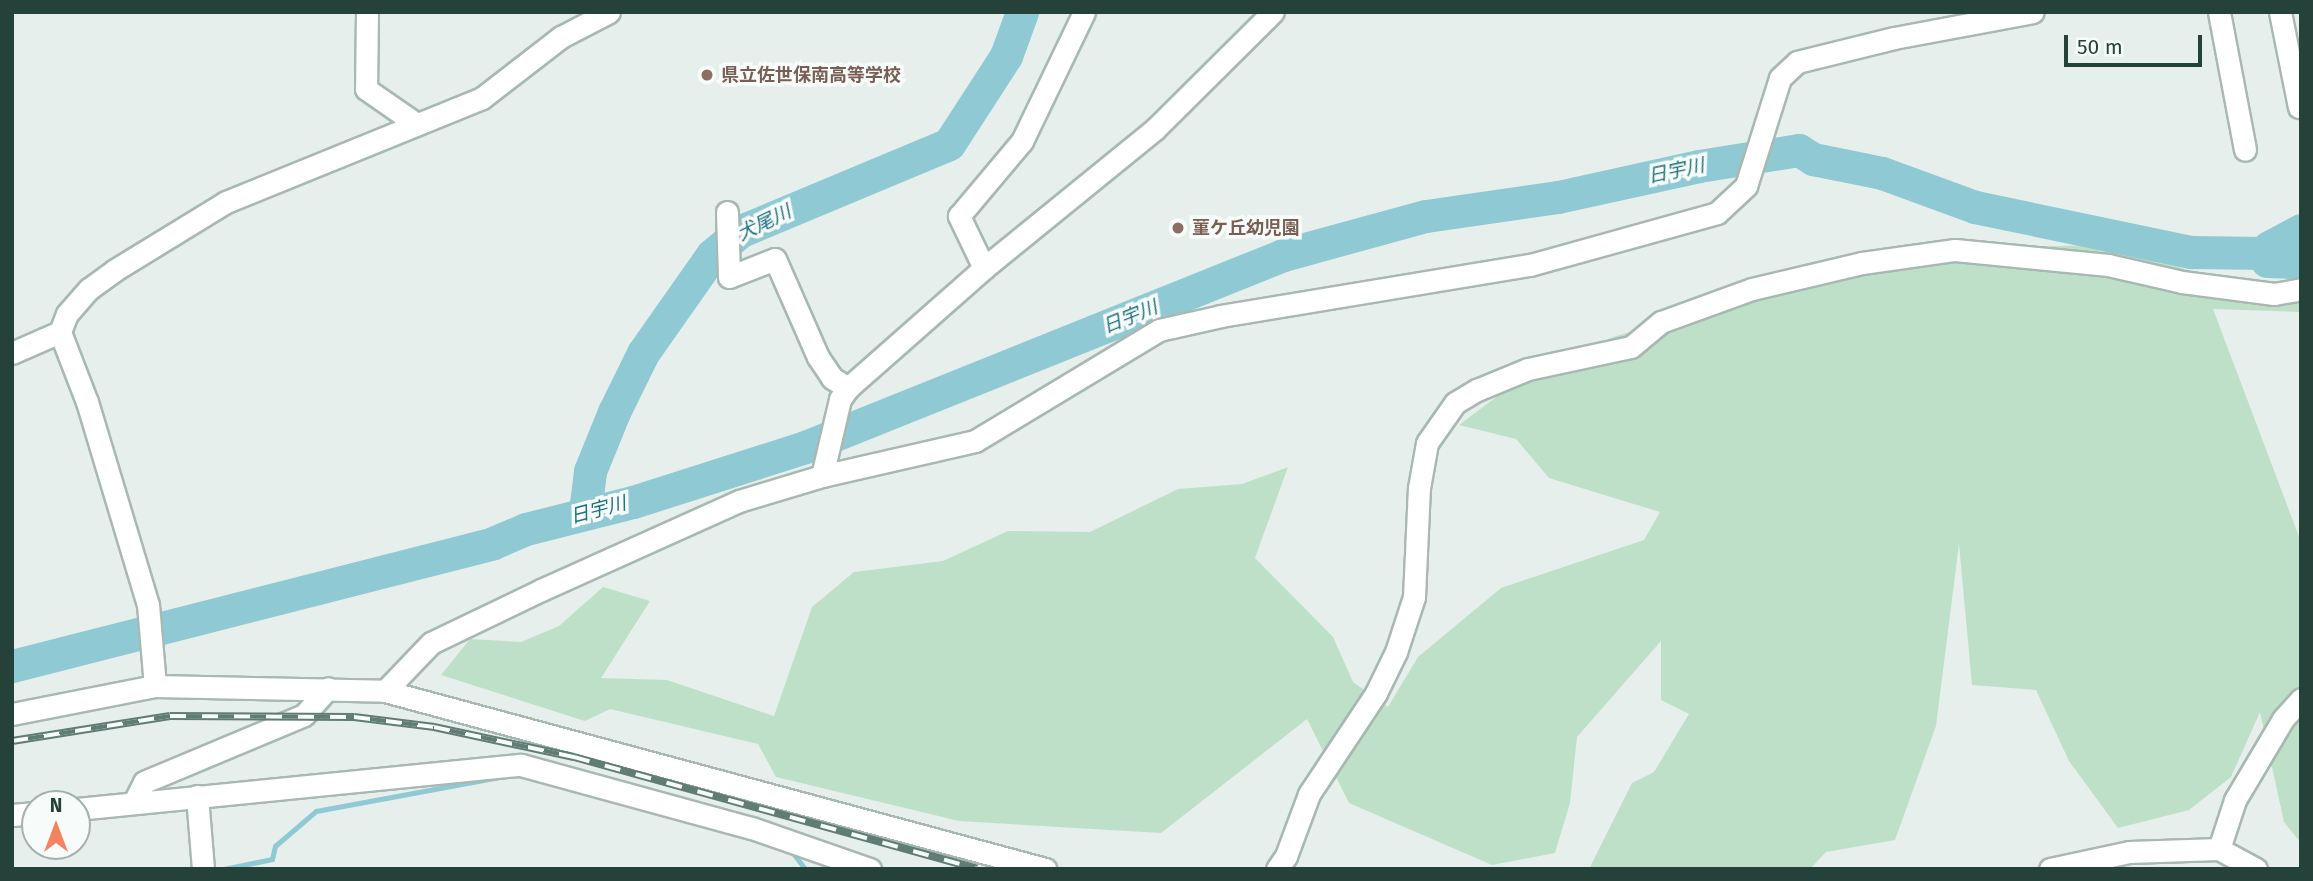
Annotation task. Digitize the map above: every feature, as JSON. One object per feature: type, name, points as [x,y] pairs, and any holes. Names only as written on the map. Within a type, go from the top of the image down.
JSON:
[{"type":"street","points":[[367,12],[366,89],[415,123]]},
{"type":"street","points":[[155,679],[148,606],[87,402],[60,332],[67,314],[89,289],[226,202],[482,98],[561,37],[609,12]]},
{"type":"street","points":[[984,268],[959,216],[1022,141],[1084,12]]},
{"type":"street","points":[[385,691],[431,643],[728,506],[823,469],[975,441],[1159,330],[1221,316],[1530,265],[1717,213],[1746,186],[1780,78],[1797,62],[1894,38],[2033,12]]},
{"type":"street","points":[[2219,12],[2245,150]]},
{"type":"street","points":[[2280,12],[2299,107]]},
{"type":"street","points":[[823,469],[844,393],[984,268],[1156,130],[1265,16]]},
{"type":"street","points":[[727,212],[729,277],[775,259],[818,357],[844,393]]},
{"type":"street","points":[[1277,869],[1286,856],[1309,794],[1376,693],[1396,652],[1414,597],[1419,488],[1427,443],[1455,404],[1477,390],[1528,369],[1630,347],[1661,322],[1752,289],[1862,263],[1955,250],[2108,265],[2182,282],[2274,293],[2301,289]]},
{"type":"street","points":[[12,353],[60,332]]},
{"type":"street","points":[[12,714],[155,679],[385,691],[1045,869]]},
{"type":"street","points":[[134,802],[144,782],[304,715],[328,688]]},
{"type":"street","points":[[2219,849],[2235,800],[2283,719],[2301,699]]},
{"type":"street","points":[[91,807],[521,765],[751,828],[870,869]]},
{"type":"street","points":[[197,796],[202,867]]},
{"type":"street","points":[[2050,869],[2129,852],[2219,849],[2256,869]]},
{"type":"green space","points":[[2110,245],[2204,275],[2301,288],[2301,312],[2213,309],[2301,542],[2301,843],[2284,822],[2260,712],[2231,777],[2189,810],[2118,828],[2069,761],[2036,690],[1972,685],[1959,544],[1936,726],[1895,840],[1826,852],[1810,869],[1589,869],[1632,783],[1654,772],[1689,714],[1661,700],[1661,641],[1577,737],[1570,803],[1555,853],[1492,865],[1349,803],[1307,719],[1161,833],[959,821],[776,777],[758,744],[610,709],[585,721],[441,675],[470,639],[521,642],[559,626],[603,587],[650,601],[601,678],[667,680],[774,716],[812,607],[854,572],[943,561],[1008,531],[1090,532],[1178,489],[1242,484],[1288,467],[1255,558],[1333,637],[1353,682],[1388,707],[1418,657],[1501,588],[1644,540],[1660,512],[1549,478],[1516,439],[1459,425],[1499,395],[1613,337],[1905,249]]},
{"type":"waterway","name":"犬尾川","points":[[585,512],[590,471],[614,412],[643,353],[712,255],[741,231],[949,144],[1006,56],[1022,12]]},
{"type":"waterway","name":"日宇川","points":[[12,666],[493,543],[526,529],[633,502],[805,447],[1283,255],[1426,216],[1558,197],[1699,166],[1799,150],[1813,159],[1882,173],[1975,207],[2191,252],[2265,253]]},
{"type":"waterway","name":"日宇川","points":[[2265,253],[2269,247],[2301,230]]},
{"type":"waterway","name":"日宇川","points":[[2265,253],[2267,261],[2301,262]]},
{"type":"waterway","points":[[224,869],[272,859],[275,846],[316,811],[505,776]]},
{"type":"waterway","points":[[790,849],[805,869]]},
{"type":"waterway","points":[[121,869],[179,869]]},
{"type":"railway","points":[[12,741],[170,716],[354,717],[434,727],[574,757],[977,869]]},
{"type":"place","name":"県立佐世保南高等学校","points":[[707,75]]},
{"type":"place","name":"菫ケ丘幼児園","points":[[1178,228]]}]
